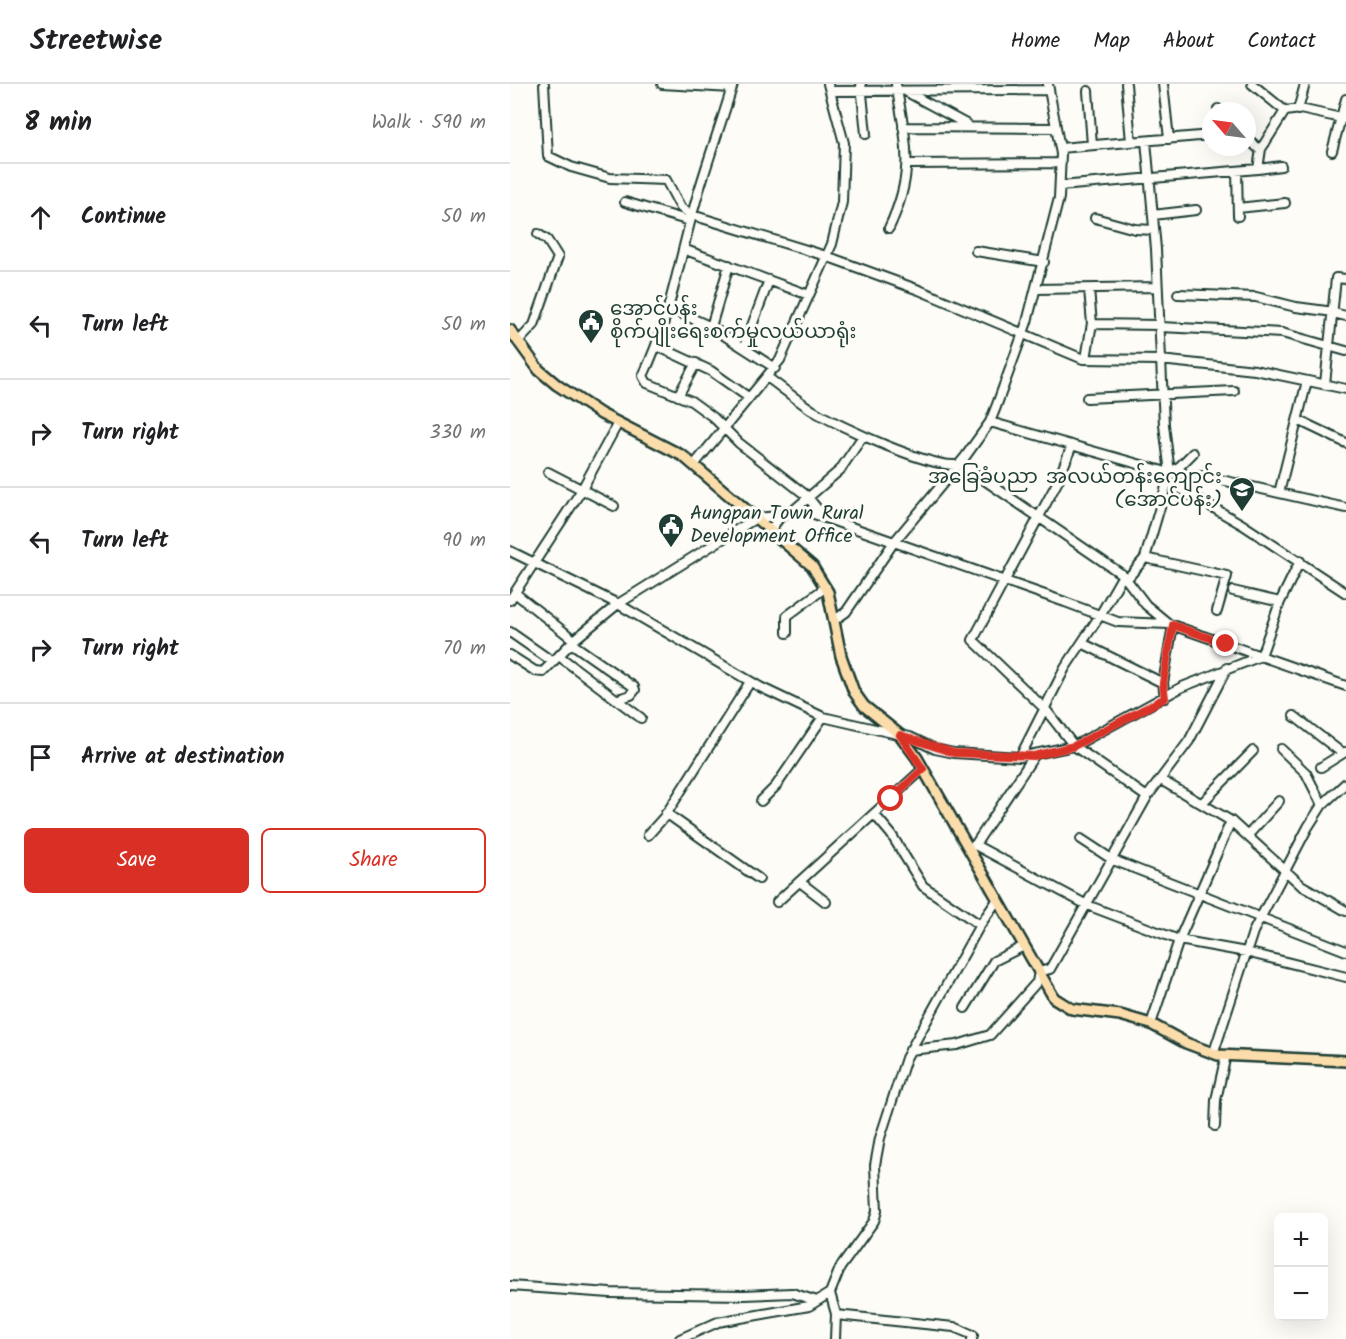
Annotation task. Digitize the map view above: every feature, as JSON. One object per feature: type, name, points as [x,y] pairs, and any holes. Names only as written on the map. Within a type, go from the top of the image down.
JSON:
[{"type":"main road","points":[[510,330],[539,370],[557,385],[618,423],[661,443],[694,465],[812,566],[826,587],[836,619],[841,656],[854,692],[864,706],[900,735],[923,769],[971,846],[1054,998],[1072,1009],[1120,1015],[1151,1024],[1186,1043],[1226,1055],[1346,1061]]},
{"type":"street","points":[[544,84],[548,156],[571,167],[610,178],[666,180],[681,208],[691,218]]},
{"type":"street","points":[[662,84],[732,86],[691,218],[669,308],[657,346],[643,376],[644,380],[691,401],[807,496],[825,518]]},
{"type":"street","points":[[1126,84],[1131,142]]},
{"type":"street","points":[[1163,84],[1169,139]]},
{"type":"street","points":[[1252,84],[1285,111],[1298,110],[1343,119]]},
{"type":"street","points":[[1298,110],[1305,84]]},
{"type":"street","points":[[862,87],[866,134]]},
{"type":"street","points":[[694,465],[722,428],[774,368],[809,295],[839,222],[844,143],[829,88],[1049,87],[1060,148],[1060,186],[1037,289],[990,422],[894,542],[846,612],[836,619]]},
{"type":"street","points":[[899,88],[957,121],[973,126]]},
{"type":"street","points":[[889,228],[905,188],[909,164],[899,88]]},
{"type":"street","points":[[1088,91],[1092,145]]},
{"type":"street","points":[[1332,151],[1343,119],[1346,99]]},
{"type":"street","points":[[1258,169],[1260,150],[1285,111]]},
{"type":"street","points":[[903,127],[1056,128]]},
{"type":"street","points":[[1060,148],[1202,136]]},
{"type":"street","points":[[1020,757],[1046,710],[1065,668],[1125,577],[1145,558],[1169,482],[1162,396],[1153,215],[1146,141]]},
{"type":"street","points":[[1256,146],[1260,150]]},
{"type":"street","points":[[909,164],[1061,163]]},
{"type":"street","points":[[1060,186],[1281,166]]},
{"type":"street","points":[[1237,171],[1238,212],[1285,203]]},
{"type":"street","points":[[625,202],[826,256],[919,290],[1086,359],[1160,360],[1255,370],[1346,389]]},
{"type":"street","points":[[1153,215],[1197,210]]},
{"type":"street","points":[[1095,218],[1135,229],[1154,230]]},
{"type":"street","points":[[518,342],[534,325],[558,257],[547,240],[538,234]]},
{"type":"street","points":[[683,249],[809,295]]},
{"type":"street","points":[[976,251],[1044,262]]},
{"type":"street","points":[[711,327],[729,265]]},
{"type":"street","points":[[1325,384],[1336,278],[1346,279]]},
{"type":"street","points":[[744,347],[769,280]]},
{"type":"street","points":[[1037,289],[1157,287]]},
{"type":"street","points":[[1086,359],[1092,323],[1089,289]]},
{"type":"street","points":[[1178,294],[1256,297],[1346,316]]},
{"type":"street","points":[[669,308],[711,327],[774,368]]},
{"type":"street","points":[[1092,323],[1282,333],[1346,351]]},
{"type":"street","points":[[657,346],[711,370],[748,397]]},
{"type":"street","points":[[678,396],[696,363]]},
{"type":"street","points":[[767,377],[813,411],[863,436],[935,462],[957,466],[961,464],[1125,577],[1146,605],[1171,624]]},
{"type":"street","points":[[1279,493],[1307,381]]},
{"type":"street","points":[[1088,398],[1234,392]]},
{"type":"street","points":[[1298,420],[1346,443]]},
{"type":"street","points":[[990,422],[1170,473],[1208,477],[1346,508]]},
{"type":"street","points":[[510,600],[537,562],[581,491],[618,423]]},
{"type":"street","points":[[510,655],[538,673],[543,672],[572,641],[618,604],[756,518],[780,516],[795,509],[807,496],[840,470],[863,436]]},
{"type":"street","points":[[1072,445],[1058,481],[973,640],[1046,710],[1074,746],[1147,797]]},
{"type":"street","points":[[1170,473],[1193,453]]},
{"type":"street","points":[[548,472],[614,506]]},
{"type":"street","points":[[1169,482],[1300,561],[1346,593]]},
{"type":"street","points":[[795,509],[894,542],[1099,617],[1118,622],[1171,624],[1346,686]]},
{"type":"street","points":[[772,530],[780,516]]},
{"type":"street","points":[[510,551],[537,562],[618,604],[750,682],[823,717],[900,735],[954,753],[1020,757],[1034,756],[1074,746],[1182,687],[1261,656]]},
{"type":"street","points":[[1145,558],[1227,576],[1217,611]]},
{"type":"street","points":[[1261,656],[1280,602],[1300,561]]},
{"type":"street","points":[[787,633],[787,616],[826,587]]},
{"type":"street","points":[[1233,591],[1280,602]]},
{"type":"street","points":[[515,593],[572,641],[634,687],[635,690],[631,695],[618,699]]},
{"type":"street","points":[[1165,698],[1163,683],[1171,624]]},
{"type":"street","points":[[510,633],[556,659],[618,699],[641,718]]},
{"type":"street","points":[[1082,643],[1163,683]]},
{"type":"street","points":[[910,1050],[957,1045],[990,1035],[1037,982],[1039,972],[1050,969],[1147,797],[1189,741],[1227,668]]},
{"type":"street","points":[[648,835],[666,813],[750,682]]},
{"type":"street","points":[[1294,716],[1344,752],[1321,767]]},
{"type":"street","points":[[761,801],[776,786],[823,717]]},
{"type":"street","points":[[1281,749],[1306,772],[1322,805]]},
{"type":"street","points":[[1203,802],[1253,751]]},
{"type":"street","points":[[1034,756],[971,846],[1087,905],[1179,940],[1246,952],[1346,977]]},
{"type":"street","points":[[777,902],[923,769]]},
{"type":"street","points":[[1161,780],[1203,802],[1231,821],[1301,885],[1346,911]]},
{"type":"street","points":[[1214,1052],[1246,952],[1261,917],[1322,805],[1346,783]]},
{"type":"street","points":[[1248,835],[1279,801]]},
{"type":"street","points":[[666,813],[759,879]]},
{"type":"street","points":[[874,814],[891,834],[923,886],[980,925]]},
{"type":"street","points":[[1151,1024],[1179,940],[1231,821]]},
{"type":"street","points":[[1081,839],[1113,860],[1346,951]]},
{"type":"street","points":[[800,882],[826,902]]},
{"type":"street","points":[[680,1339],[718,1322],[809,1306],[830,1293],[840,1268],[866,1237],[878,1210],[875,1165],[880,1137],[910,1050],[980,925],[998,899]]},
{"type":"street","points":[[965,1008],[994,962],[1024,946]]},
{"type":"street","points":[[1215,1126],[1216,1100],[1226,1055]]},
{"type":"street","points":[[510,1286],[610,1293],[744,1295],[792,1293],[817,1301]]},
{"type":"street","points":[[830,1293],[836,1315],[835,1339]]},
{"type":"street","points":[[836,1315],[954,1327],[969,1332],[973,1335],[972,1339]]},
{"type":"place","name":"အောင်ပန်း စိုက်ပျိုးရေးစက်မှုလယ်ယာရုံး","points":[[591,345]]},
{"type":"place","name":"အခြေခံပညာ အလယ်တန်းကျောင်း (အောင်ပန်း)","points":[[1242,513]]},
{"type":"place","name":"Aungpan Town Rural Development Office","points":[[671,549]]},
{"type":"route","points":[[891,799],[923,769],[900,735],[910,737],[935,749],[983,756],[1034,756],[1074,746],[1081,740],[1165,698],[1163,683],[1173,625],[1226,644]]}]
